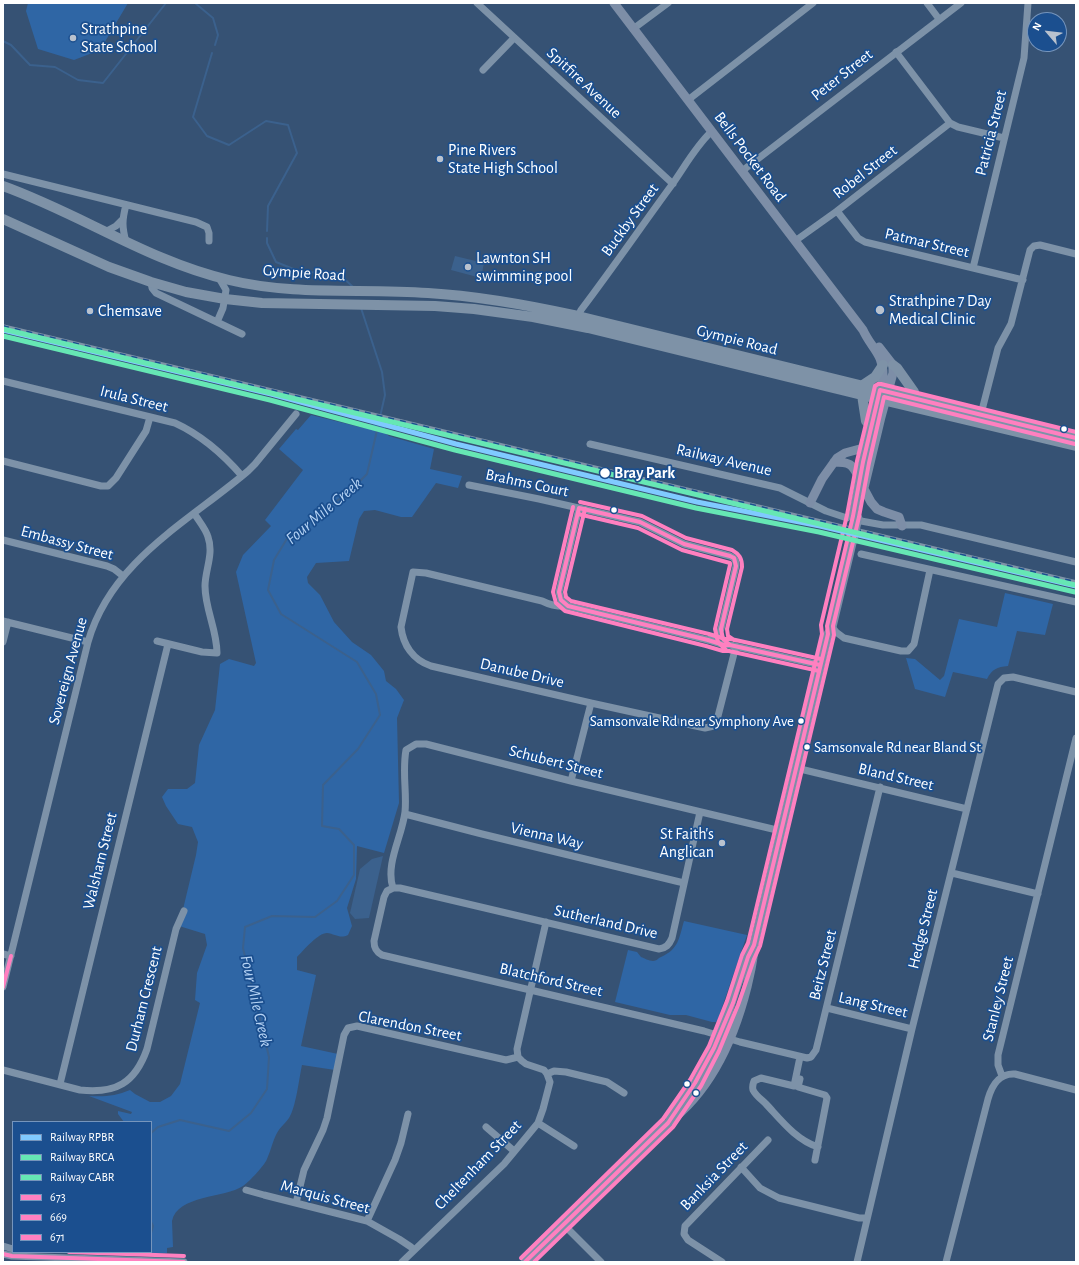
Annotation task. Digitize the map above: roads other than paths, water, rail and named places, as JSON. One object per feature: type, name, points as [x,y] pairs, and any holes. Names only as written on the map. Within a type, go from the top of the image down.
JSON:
[{"type":"highway","name":"Gympie Road","points":[[3,186],[44,202],[174,264],[219,278],[278,289],[345,292],[428,293],[522,304],[576,321],[863,390],[1076,446]]},
{"type":"highway","name":"Gympie Road","points":[[3,219],[103,264],[151,282],[186,292],[225,300],[278,304],[435,306],[474,309],[533,318],[576,321]]},
{"type":"highway","points":[[871,426],[866,421],[863,390],[888,365],[897,368],[914,392],[916,398]]},
{"type":"highway","name":"Gympie Road","points":[[883,395],[916,398],[1076,438]]},
{"type":"main road","name":"Bells Pocket Road","points":[[614,3],[863,330],[870,335],[888,365]]},
{"type":"main road","points":[[668,1123],[699,1077],[720,1035],[748,957],[754,945],[820,665],[830,630],[827,626],[864,489],[883,395],[883,377],[888,365]]},
{"type":"main road","points":[[855,518],[860,479],[871,426],[883,395]]},
{"type":"main road","points":[[810,503],[825,474],[837,458],[841,455],[867,447]]},
{"type":"main road","points":[[834,462],[847,463],[853,468],[860,479]]},
{"type":"main road","points":[[864,489],[871,502],[877,509],[897,516],[901,519],[902,526]]},
{"type":"main road","points":[[525,1262],[668,1123],[682,1112],[697,1095],[717,1065],[730,1039],[744,999],[754,959],[754,945]]},
{"type":"street","name":"Spitfire Avenue","points":[[477,3],[673,184]]},
{"type":"street","points":[[633,29],[668,3]]},
{"type":"street","points":[[688,100],[814,3]]},
{"type":"street","points":[[927,3],[939,19]]},
{"type":"street","name":"Peter Street","points":[[742,171],[961,3]]},
{"type":"street","name":"Patricia Street","points":[[973,268],[1024,58],[1028,3]]},
{"type":"street","points":[[483,70],[514,38]]},
{"type":"street","points":[[896,52],[950,123],[958,127],[1004,138]]},
{"type":"street","name":"Robel Street","points":[[795,241],[837,211],[950,123]]},
{"type":"street","name":"Buckby Street","points":[[576,321],[703,140],[711,132]]},
{"type":"street","points":[[3,174],[196,222],[203,225],[208,230],[210,237],[209,241]]},
{"type":"street","points":[[126,205],[122,220],[126,242]]},
{"type":"street","name":"Patmar Street","points":[[837,211],[858,238],[865,242],[1023,280]]},
{"type":"street","points":[[105,232],[116,226],[122,220]]},
{"type":"street","points":[[981,414],[998,348],[1011,324],[1030,250],[1034,246],[1040,245],[1076,254]]},
{"type":"street","points":[[217,322],[223,308],[226,288],[219,278]]},
{"type":"street","name":"Gympie Road","points":[[151,282],[152,288],[156,293],[242,334]]},
{"type":"street","points":[[387,292],[386,298],[391,305]]},
{"type":"street","name":"Irula Street","points":[[3,381],[175,423],[196,434],[213,447],[242,476]]},
{"type":"street","name":"Sovereign Avenue","points":[[3,987],[88,642],[97,617],[110,594],[123,576],[157,541],[242,476],[255,464],[296,414]]},
{"type":"street","points":[[3,461],[101,486],[108,486],[116,478],[146,431],[150,417]]},
{"type":"street","name":"Railway Avenue","points":[[590,444],[770,485],[787,491],[826,511],[883,525],[921,525],[1076,562]]},
{"type":"street","name":"Brahms Court","points":[[469,486],[539,499],[640,522],[684,544],[734,558],[736,561],[736,566],[721,629]]},
{"type":"street","points":[[568,606],[560,600],[559,592],[579,508]]},
{"type":"street","points":[[157,641],[202,652],[217,653],[217,642],[206,601],[205,587],[210,547],[208,536],[194,513]]},
{"type":"street","name":"Embassy Street","points":[[3,540],[107,566],[123,576]]},
{"type":"street","points":[[862,554],[1076,602]]},
{"type":"street","points":[[826,644],[834,639],[844,638],[901,651],[908,651],[914,644],[930,570]]},
{"type":"street","name":"Danube Drive","points":[[542,600],[426,573],[413,572],[401,626],[402,635],[414,657],[422,663],[431,666],[591,704],[705,728],[714,726],[717,720],[733,645]]},
{"type":"street","points":[[542,600],[553,599],[559,592]]},
{"type":"street","points":[[542,600],[547,603],[563,607],[568,606],[724,645],[733,645],[820,665]]},
{"type":"street","points":[[3,642],[6,621],[88,642]]},
{"type":"street","points":[[708,640],[717,636],[721,629]]},
{"type":"street","points":[[721,629],[723,639],[733,645]]},
{"type":"street","points":[[830,630],[844,638]]},
{"type":"street","name":"Walsham Street","points":[[60,1084],[168,644]]},
{"type":"street","name":"Hedge Street","points":[[857,1262],[912,1029],[998,684],[1003,678],[1013,678],[1076,692]]},
{"type":"street","points":[[571,781],[591,704]]},
{"type":"street","name":"Stanley Street","points":[[1002,1076],[998,1065],[998,1055],[1076,738]]},
{"type":"street","name":"Schubert Street","points":[[405,814],[404,772],[406,750],[416,744],[426,744],[700,812]]},
{"type":"street","name":"Bland Street","points":[[796,768],[880,787],[966,809]]},
{"type":"street","name":"Beitz Street","points":[[802,1057],[811,1057],[816,1050],[880,787]]},
{"type":"street","points":[[700,812],[781,831]]},
{"type":"street","name":"Sutherland Drive","points":[[393,888],[400,888],[659,949],[664,948],[670,943],[672,938],[700,812]]},
{"type":"street","points":[[393,888],[390,873],[405,814]]},
{"type":"street","name":"Vienna Way","points":[[405,814],[684,883]]},
{"type":"street","points":[[952,872],[1038,894]]},
{"type":"street","name":"Blatchford Street","points":[[393,888],[387,891],[384,897],[374,941],[376,950],[382,955],[720,1035]]},
{"type":"street","name":"Durham Crescent","points":[[3,1070],[80,1090],[93,1091],[117,1088],[136,1072],[147,1049],[176,928],[184,911]]},
{"type":"street","points":[[546,922],[517,1049],[518,1057],[522,1062],[544,1070],[548,1074],[554,1071],[566,1072],[607,1082],[624,1093]]},
{"type":"street","points":[[3,954],[11,956]]},
{"type":"street","name":"Lang Street","points":[[826,1008],[912,1029]]},
{"type":"street","name":"Clarendon Street","points":[[296,1203],[304,1170],[325,1124],[344,1035],[348,1028],[357,1026],[506,1060],[518,1057]]},
{"type":"street","points":[[720,1035],[730,1039],[802,1057]]},
{"type":"street","points":[[802,1057],[798,1087],[821,1093],[827,1098],[815,1160]]},
{"type":"street","points":[[802,1057],[794,1086],[761,1078],[754,1081],[752,1086],[756,1095],[779,1120],[808,1144],[818,1147]]},
{"type":"street","name":"Cheltenham Street","points":[[402,1262],[504,1164],[538,1123],[550,1082],[548,1074]]},
{"type":"street","points":[[946,1262],[988,1099],[994,1084],[1002,1076],[1012,1074],[1076,1090]]},
{"type":"street","points":[[367,1221],[395,1160],[408,1114]]},
{"type":"street","points":[[538,1123],[574,1146]]},
{"type":"street","points":[[486,1127],[514,1151]]},
{"type":"street","name":"Banksia Street","points":[[722,1262],[688,1240],[684,1234],[685,1226],[768,1140]]},
{"type":"street","points":[[741,1167],[760,1188],[779,1198],[859,1218],[867,1218]]},
{"type":"street","name":"Marquis Street","points":[[246,1190],[264,1196],[367,1221],[399,1238],[411,1246],[414,1250]]},
{"type":"street","points":[[564,1224],[601,1262]]},
{"type":"street","points":[[28,1253],[41,1256]]},
{"type":"street","points":[[3,1254],[12,1256],[184,1262]]},
{"type":"waterway","name":"Four Mile Creek","points":[[3,41],[11,45],[30,65],[55,67],[78,80],[103,83],[166,3]]},
{"type":"waterway","name":"Four Mile Creek","points":[[195,3],[213,18],[218,35],[215,45]]},
{"type":"waterway","name":"Four Mile Creek","points":[[212,53],[193,117],[207,136],[229,145],[266,121],[288,125],[297,153],[268,206],[267,231]]},
{"type":"waterway","name":"Four Mile Creek","points":[[267,238],[267,243],[276,262],[301,272],[338,273],[353,287]]},
{"type":"waterway","name":"Four Mile Creek","points":[[152,1132],[158,1127],[180,1120],[229,1131],[251,1113],[267,1089],[269,1057],[243,948],[245,927],[272,916],[315,917],[337,901],[354,875],[354,845],[339,829],[322,826],[323,785],[358,749],[380,715],[376,694],[357,662],[281,614],[268,590],[274,560],[288,537],[349,492],[367,474],[385,395],[382,372],[361,308]]},
{"type":"waterway","name":"Four Mile Creek","points":[[152,1224],[152,1230]]},
{"type":"railway","points":[[3,326],[1076,582]]},
{"type":"rail line","name":"CABR","points":[[3,329],[1075,585]]},
{"type":"rail line","name":"RPBR","points":[[3,330],[271,394],[456,444],[697,502],[820,526],[1076,586]]},
{"type":"rail line","name":"BRCA","points":[[3,336],[270,400],[455,450],[696,508],[819,532],[1075,592]]},
{"type":"place","name":"Strathpine State School","points":[[73,38]]},
{"type":"place","name":"Pine Rivers State High School","points":[[440,159]]},
{"type":"place","name":"Lawnton SH swimming pool","points":[[468,267]]},
{"type":"place","name":"Strathpine 7 Day Medical Clinic","points":[[880,310]]},
{"type":"place","name":"Chemsave","points":[[90,311]]},
{"type":"place","name":"Bray Park","points":[[605,473]]},
{"type":"place","name":"Samsonvale Rd near Symphony Ave","points":[[801,721]]},
{"type":"place","name":"Samsonvale Rd near Bland St","points":[[807,747]]},
{"type":"place","name":"St Faith's Anglican","points":[[722,843]]}]
